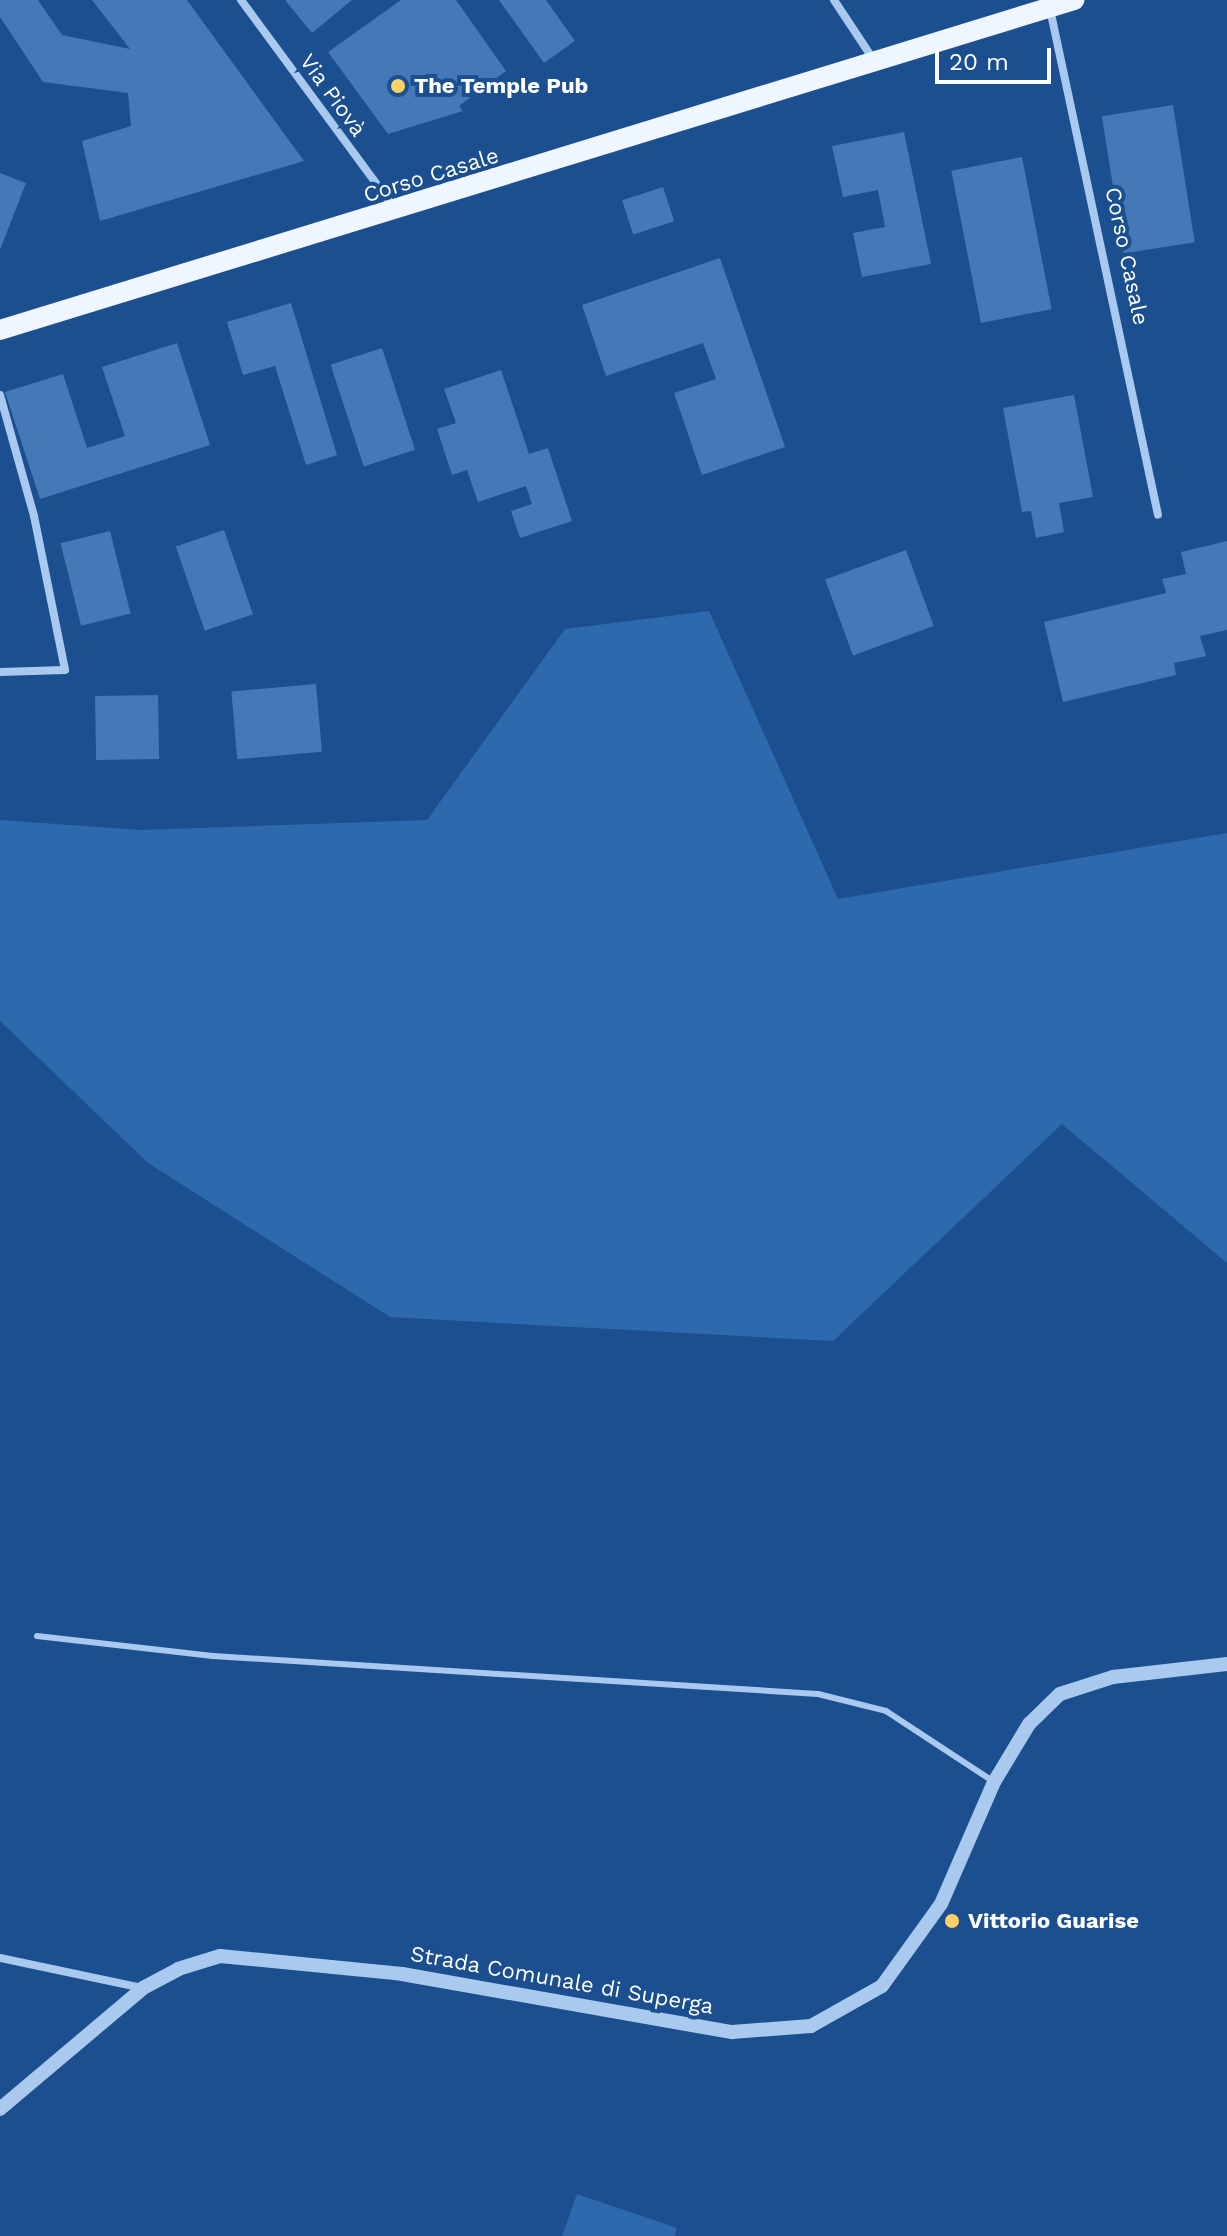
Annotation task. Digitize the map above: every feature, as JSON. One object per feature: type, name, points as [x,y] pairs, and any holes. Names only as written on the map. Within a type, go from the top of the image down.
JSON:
[{"type":"main road","name":"Corso Casale","points":[[0,330],[397,211],[1074,0]]},
{"type":"street","name":"Via Piovà","points":[[241,0],[397,211]]},
{"type":"street","points":[[834,0],[876,63]]},
{"type":"street","name":"Corso Casale","points":[[1050,8],[1158,515]]},
{"type":"street","points":[[0,395],[34,516],[65,670],[0,672]]},
{"type":"street","name":"Strada Comunale di Superga","points":[[0,2109],[143,1988],[178,1969],[220,1956],[402,1974],[732,2032],[811,2026],[882,1986],[941,1904],[994,1782],[1029,1724],[1060,1694],[1113,1677],[1227,1664]]},
{"type":"street","points":[[0,1958],[143,1988]]},
{"type":"lane","points":[[37,1636],[229,1658],[818,1694],[886,1711],[994,1782]]},
{"type":"shaded area","points":[[709,611],[838,899],[1227,833],[1227,1263],[1062,1124],[833,1341],[390,1317],[148,1163],[0,1021],[0,820],[140,830],[427,820],[565,629]]},
{"type":"shaded area","points":[[577,2194],[677,2228],[674,2236],[562,2236]]},
{"type":"building","points":[[0,0],[38,0],[62,35],[130,49],[92,0],[187,0],[304,161],[100,221],[82,141],[131,126],[128,93],[43,82],[0,17]]},
{"type":"building","points":[[285,0],[352,0],[312,33]]},
{"type":"building","name":"The Temple Pub","points":[[401,0],[456,0],[506,71],[459,106],[463,111],[388,134],[328,52]]},
{"type":"building","points":[[499,0],[546,0],[575,41],[544,63]]},
{"type":"building","points":[[1173,105],[1195,242],[1124,254],[1102,116]]},
{"type":"building","points":[[904,132],[931,264],[862,277],[853,233],[885,227],[878,190],[843,197],[832,146]]},
{"type":"building","points":[[1022,157],[1052,309],[981,323],[951,171]]},
{"type":"building","points":[[0,173],[26,183],[0,250]]},
{"type":"building","points":[[663,187],[674,221],[633,235],[622,200]]},
{"type":"building","points":[[720,258],[785,447],[702,475],[674,393],[716,379],[703,343],[606,376],[582,305]]},
{"type":"building","points":[[291,303],[337,455],[306,465],[275,366],[243,375],[227,322]]},
{"type":"building","points":[[177,343],[210,445],[40,499],[5,392],[63,374],[87,448],[125,436],[102,367]]},
{"type":"building","points":[[382,348],[415,450],[364,466],[331,365]]},
{"type":"building","points":[[501,370],[529,454],[548,448],[572,521],[520,538],[511,511],[532,504],[526,486],[478,502],[467,470],[452,475],[437,429],[456,423],[444,389]]},
{"type":"building","points":[[1074,395],[1093,497],[1059,503],[1064,532],[1036,538],[1031,511],[1022,512],[1003,408]]},
{"type":"building","points":[[224,530],[253,614],[205,631],[176,547]]},
{"type":"building","points":[[110,531],[131,613],[81,626],[61,543]]},
{"type":"building","points":[[1227,541],[1227,630],[1200,636],[1206,656],[1174,663],[1176,675],[1063,702],[1044,622],[1166,593],[1162,579],[1186,574],[1181,552]]},
{"type":"building","points":[[906,550],[934,626],[853,656],[825,579]]},
{"type":"building","points":[[316,684],[322,752],[237,759],[231,691]]},
{"type":"building","points":[[158,695],[159,759],[96,760],[95,696]]},
{"type":"place","name":"The Temple Pub","points":[[398,86]]},
{"type":"place","name":"Vittorio Guarise","points":[[952,1921]]}]
